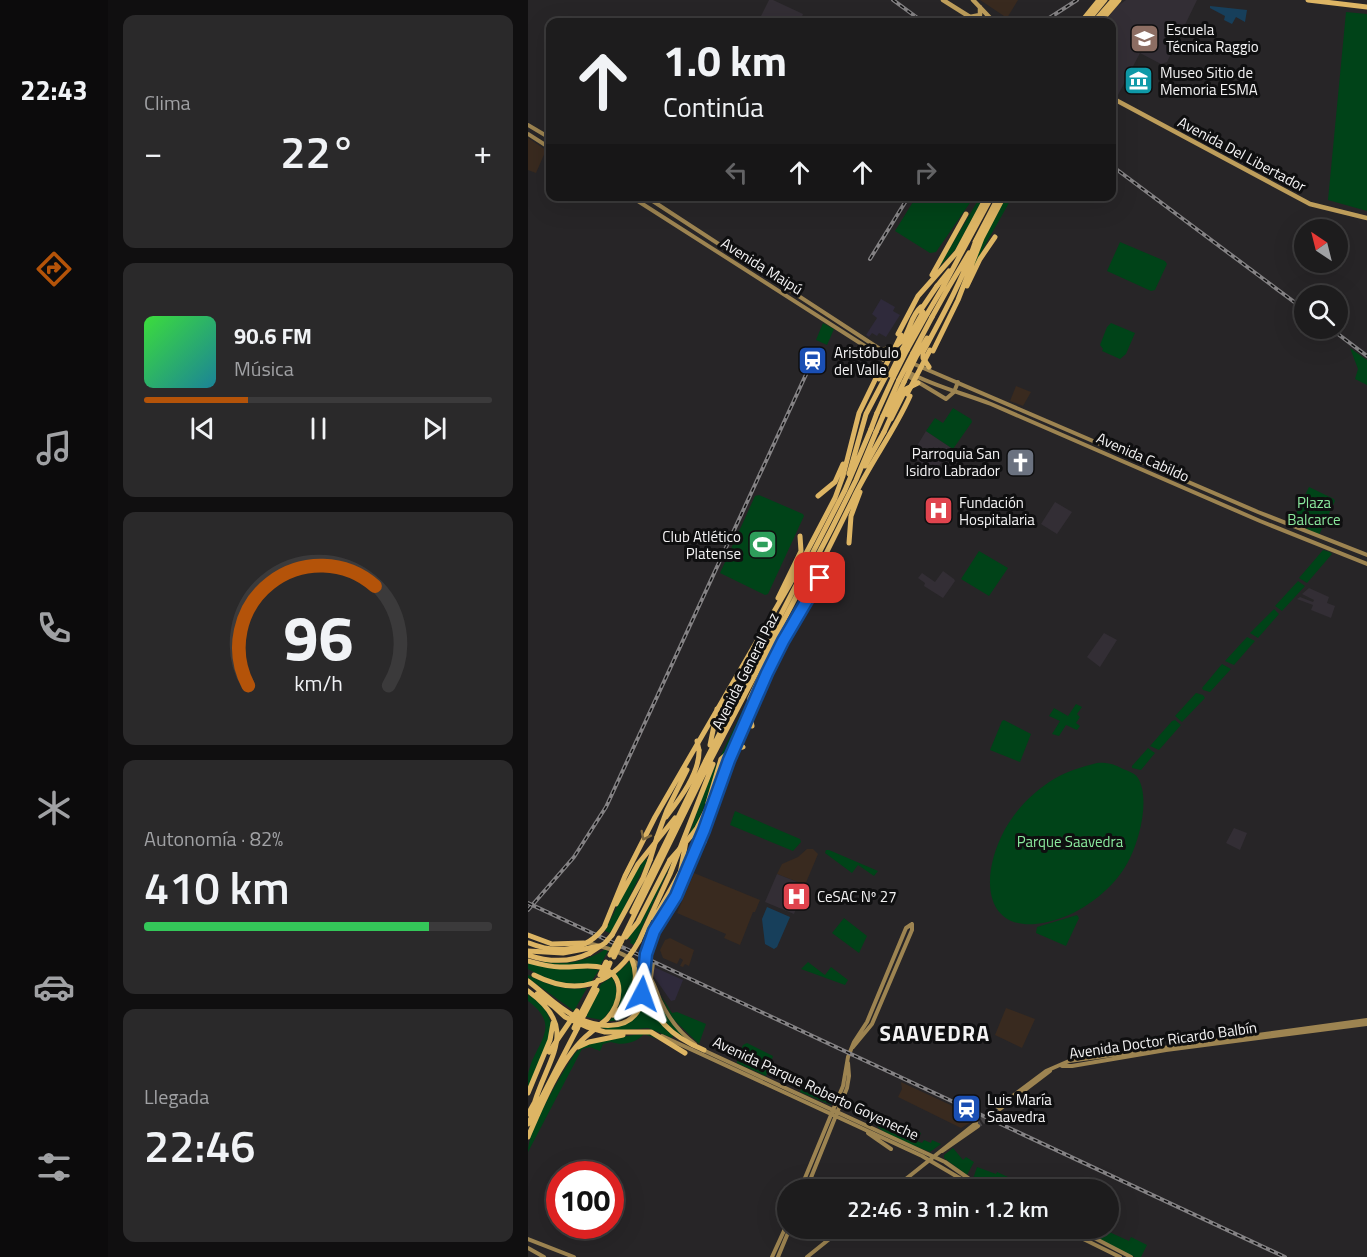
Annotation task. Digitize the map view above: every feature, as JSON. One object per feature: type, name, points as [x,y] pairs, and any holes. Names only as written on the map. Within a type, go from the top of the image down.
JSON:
[{"type":"highway","points":[[1087,18],[1099,0]]},
{"type":"highway","points":[[1088,18],[1105,0]]},
{"type":"highway","points":[[1097,18],[1113,0]]},
{"type":"highway","points":[[1103,18],[1119,0]]},
{"type":"highway","points":[[1308,0],[1367,7]]},
{"type":"highway","name":"Avenida General Paz","points":[[698,750],[835,498],[858,413],[900,335],[913,303],[925,286],[957,252],[984,201]]},
{"type":"highway","name":"Avenida General Paz","points":[[941,287],[963,252],[989,201]]},
{"type":"highway","name":"Avenida General Paz","points":[[529,1121],[581,1013],[622,940],[856,480],[878,431],[924,311],[976,240],[996,201]]},
{"type":"highway","name":"Avenida General Paz","points":[[528,985],[586,1019],[612,1025],[628,1020],[638,1010],[646,981],[643,968],[648,944],[661,918],[676,896],[729,760],[783,641],[854,496],[896,426],[909,395],[958,300],[982,238],[1001,201]]},
{"type":"highway","points":[[925,286],[951,244],[966,214]]},
{"type":"highway","points":[[958,300],[995,237]]},
{"type":"highway","points":[[931,351],[958,291],[976,240]]},
{"type":"highway","points":[[930,369],[922,354],[940,323],[967,265]]},
{"type":"highway","points":[[856,480],[874,450],[878,431],[897,378],[924,311],[941,287]]},
{"type":"highway","points":[[900,335],[914,309],[924,311]]},
{"type":"highway","points":[[906,354],[938,321],[938,310],[941,316],[940,323]]},
{"type":"highway","points":[[845,490],[868,408],[886,376],[886,368]]},
{"type":"highway","points":[[853,459],[862,416],[877,379]]},
{"type":"highway","points":[[883,417],[905,386],[920,383]]},
{"type":"highway","points":[[868,408],[869,416],[897,417],[909,395]]},
{"type":"highway","name":"Avenida General Paz","points":[[622,940],[639,897],[705,762],[845,490],[878,431]]},
{"type":"highway","points":[[818,496],[835,482],[850,442]]},
{"type":"highway","points":[[849,543],[852,511],[874,461]]},
{"type":"highway","points":[[763,630],[801,551],[800,536]]},
{"type":"highway","points":[[783,641],[816,584],[831,571]]},
{"type":"highway","points":[[752,726],[750,698],[779,640],[791,608]]},
{"type":"highway","points":[[710,710],[720,708],[732,699],[763,641],[777,622]]},
{"type":"highway","points":[[705,762],[720,708]]},
{"type":"highway","points":[[614,932],[643,878],[661,825],[686,790],[698,760],[696,739]]},
{"type":"highway","points":[[644,933],[670,874],[721,743]]},
{"type":"highway","points":[[706,811],[721,759],[740,748]]},
{"type":"highway","points":[[605,926],[625,876],[651,824],[698,750]]},
{"type":"highway","points":[[622,940],[638,922],[669,860],[691,836],[706,811],[729,760]]},
{"type":"highway","points":[[528,943],[549,950],[573,948],[591,940],[605,926],[638,864],[684,804]]},
{"type":"highway","points":[[528,972],[565,986],[591,985],[607,978],[617,970],[651,924],[686,862],[713,805]]},
{"type":"highway","points":[[661,918],[679,881],[693,811]]},
{"type":"highway","points":[[676,896],[704,842]]},
{"type":"highway","points":[[528,953],[548,960],[563,960],[590,953],[614,932],[639,897]]},
{"type":"highway","points":[[528,935],[552,944],[584,943]]},
{"type":"highway","points":[[528,953],[563,953],[601,946]]},
{"type":"highway","points":[[528,1137],[572,1053],[590,1032],[624,1005],[632,992],[636,973],[632,960]]},
{"type":"highway","points":[[528,961],[559,967],[594,966],[609,972],[617,981],[620,994],[616,1007],[607,1019]]},
{"type":"highway","points":[[646,981],[652,1006],[661,1022],[678,1038],[704,1050]]},
{"type":"highway","points":[[528,985],[575,1020],[617,1033],[651,1032],[660,1035],[686,1053]]},
{"type":"highway","points":[[528,985],[551,1012],[556,1027],[556,1046],[535,1101]]},
{"type":"highway","points":[[528,1094],[552,1034],[551,1012]]},
{"type":"highway","points":[[528,1098],[549,1053],[581,1013]]},
{"type":"highway","name":"Avenida General Paz","points":[[529,1121],[535,1101],[575,1028]]},
{"type":"highway","points":[[572,1053],[589,1042],[640,1031]]},
{"type":"main road","points":[[942,0],[970,17],[980,15],[981,7]]},
{"type":"main road","points":[[974,0],[991,18]]},
{"type":"main road","name":"Avenida Del Libertador","points":[[1116,100],[1310,204],[1367,218]]},
{"type":"main road","points":[[528,125],[546,136]]},
{"type":"main road","points":[[528,134],[546,145]]},
{"type":"main road","name":"Avenida Maipú","points":[[638,201],[886,357],[652,201]]},
{"type":"main road","name":"Avenida Cabildo","points":[[906,354],[920,367],[930,369]]},
{"type":"main road","name":"Avenida Cabildo","points":[[906,354],[930,369],[958,382],[1261,513],[1367,555]]},
{"type":"main road","name":"Avenida Cabildo","points":[[954,392],[946,399],[909,374],[954,392],[969,395],[1260,521],[1367,564]]},
{"type":"main road","points":[[954,392],[958,382]]},
{"type":"main road","points":[[966,401],[969,395]]},
{"type":"main road","points":[[810,1179],[845,1081],[847,1062],[853,1048],[867,1022],[906,928],[912,924],[912,930],[872,1024],[853,1048]]},
{"type":"main road","points":[[584,943],[616,950],[643,968]]},
{"type":"main road","name":"Avenida Parque Roberto Goyeneche","points":[[643,968],[652,963],[646,981],[654,984],[661,1003],[673,1022],[686,1037],[704,1050],[929,1160],[960,1179]]},
{"type":"main road","name":"Avenida Doctor Ricardo Balbín","points":[[999,1108],[1068,1061],[1367,1022]]},
{"type":"main road","name":"Avenida Parque Roberto Goyeneche","points":[[660,1035],[834,1113],[936,1155],[970,1179]]},
{"type":"main road","points":[[805,1179],[834,1113]]},
{"type":"main road","points":[[906,1179],[977,1124]]},
{"type":"main road","points":[[857,1126],[891,1149]]},
{"type":"main road","points":[[528,1239],[572,1257]]},
{"type":"main road","points":[[772,1257],[780,1239]]},
{"type":"main road","points":[[778,1257],[785,1239]]},
{"type":"main road","points":[[807,1257],[829,1239]]},
{"type":"main road","points":[[1083,1239],[1120,1257]]},
{"type":"main road","points":[[1096,1239],[1131,1257]]},
{"type":"main road","points":[[528,1248],[544,1257]]},
{"type":"shaded area","points":[[769,0],[803,14],[802,18],[760,18]]},
{"type":"shaded area","points":[[980,0],[1018,0],[1007,18]]},
{"type":"shaded area","name":"Escuela Técnica Raggio","points":[[1126,0],[1197,0],[1167,62],[1161,64],[1140,53],[1118,95],[1116,94],[1116,18],[1108,18],[1116,7]]},
{"type":"shaded area","points":[[528,138],[546,150],[536,173],[528,170]]},
{"type":"shaded area","points":[[881,299],[895,307],[893,311],[900,315],[886,337],[879,333],[877,336],[872,333],[869,337],[866,335],[877,318],[872,314]]},
{"type":"shaded area","points":[[1016,386],[1031,392],[1023,406],[1010,401]]},
{"type":"shaded area","points":[[926,431],[953,449],[935,472],[911,456]]},
{"type":"shaded area","points":[[1055,502],[1072,512],[1057,534],[1041,524]]},
{"type":"shaded area","points":[[943,571],[955,581],[943,598],[924,586],[925,583],[918,578],[922,573],[935,582]]},
{"type":"shaded area","points":[[1309,588],[1329,597],[1327,603],[1335,606],[1331,618],[1311,610],[1313,605],[1297,599],[1300,597],[1313,602],[1314,600],[1302,594]]},
{"type":"shaded area","points":[[1104,633],[1117,640],[1100,667],[1087,657]]},
{"type":"shaded area","points":[[1234,828],[1247,833],[1240,850],[1226,843]]},
{"type":"shaded area","points":[[807,849],[813,849],[818,854],[805,885],[777,874],[782,864],[798,857]]},
{"type":"shaded area","points":[[694,873],[760,900],[740,945],[724,938],[726,934],[677,913]]},
{"type":"shaded area","points":[[777,874],[805,885],[794,914],[765,902]]},
{"type":"shaded area","points":[[670,938],[694,950],[689,966],[685,964],[683,967],[680,966],[683,960],[680,958],[677,964],[663,958],[660,950],[665,940]]},
{"type":"shaded area","points":[[654,967],[683,980],[675,1000],[671,1001],[652,974]]},
{"type":"shaded area","points":[[1006,1008],[1035,1019],[1022,1048],[995,1035]]},
{"type":"shaded area","points":[[901,1082],[957,1108],[955,1112],[973,1121],[961,1128],[898,1097],[902,1089]]},
{"type":"green space","points":[[1346,12],[1367,14],[1367,211],[1328,200]]},
{"type":"green space","points":[[914,201],[971,201],[936,252],[930,253],[895,231]]},
{"type":"green space","points":[[978,201],[982,201],[955,250],[938,268]]},
{"type":"green space","points":[[1004,201],[1010,201],[969,277],[983,241]]},
{"type":"green space","points":[[1120,242],[1165,261],[1167,264],[1155,290],[1151,291],[1107,271]]},
{"type":"green space","points":[[823,323],[834,329],[827,345],[816,340]]},
{"type":"green space","points":[[1111,323],[1135,333],[1126,354],[1120,359],[1102,351],[1100,345]]},
{"type":"green space","points":[[1350,348],[1367,360],[1367,385],[1355,379],[1358,369]]},
{"type":"green space","points":[[953,408],[971,419],[972,422],[953,449],[926,431],[935,418],[943,423]]},
{"type":"green space","name":"Plaza Balcarce","points":[[1309,487],[1335,501],[1319,535],[1292,522]]},
{"type":"green space","name":"Club Atlético Platense","points":[[759,495],[804,516],[768,594],[765,595],[720,573],[755,496]]},
{"type":"green space","points":[[1323,550],[1332,554],[1307,583],[1299,578]]},
{"type":"green space","points":[[979,551],[1008,568],[989,596],[961,579]]},
{"type":"green space","points":[[1298,581],[1305,586],[1282,611],[1275,606]]},
{"type":"green space","points":[[1274,609],[1279,614],[1258,638],[1250,633]]},
{"type":"green space","points":[[1247,637],[1255,641],[1234,665],[1225,661]]},
{"type":"green space","points":[[1222,664],[1231,669],[1210,692],[1203,690],[1202,688]]},
{"type":"green space","points":[[1196,693],[1205,698],[1182,722],[1175,716]]},
{"type":"green space","points":[[750,695],[737,736],[730,750],[720,758],[704,808],[689,835],[706,786]]},
{"type":"green space","points":[[1076,704],[1082,707],[1077,714],[1080,717],[1076,723],[1080,726],[1077,730],[1066,725],[1059,736],[1052,734],[1060,721],[1049,716],[1054,708],[1068,716]]},
{"type":"green space","points":[[1004,720],[1031,734],[1020,762],[990,750]]},
{"type":"green space","points":[[1175,720],[1181,725],[1159,750],[1150,746],[1172,721]]},
{"type":"green space","points":[[1148,748],[1155,753],[1141,770],[1132,768],[1132,766]]},
{"type":"green space","name":"Parque Saavedra","points":[[1097,763],[1110,764],[1131,772],[1142,786],[1143,807],[1140,829],[1134,850],[1125,868],[1102,894],[1074,913],[1039,924],[1019,923],[1004,917],[995,906],[990,890],[995,852],[1008,823],[1032,795],[1047,784],[1069,771]]},
{"type":"green space","points":[[735,811],[800,839],[801,842],[793,851],[730,825]]},
{"type":"green space","points":[[826,850],[878,871],[874,876],[858,865],[852,873],[825,853]]},
{"type":"green space","points":[[650,855],[615,926],[610,933],[605,931],[628,884],[646,857],[645,862]]},
{"type":"green space","points":[[672,861],[634,945],[630,943],[631,939],[627,939],[640,924]]},
{"type":"green space","points":[[1077,915],[1079,918],[1066,946],[1036,933],[1037,927]]},
{"type":"green space","points":[[844,918],[867,936],[859,953],[832,933]]},
{"type":"green space","points":[[611,945],[600,966],[539,962],[579,961],[600,953]]},
{"type":"green space","points":[[630,961],[633,981],[626,999],[617,1010],[621,992],[615,975]]},
{"type":"green space","points":[[528,962],[599,970],[591,982],[574,984],[551,979],[528,969]]},
{"type":"green space","points":[[808,962],[825,975],[831,967],[848,980],[845,985],[801,969]]},
{"type":"green space","points":[[636,965],[640,969],[636,1004],[627,1017],[608,1021],[622,1009],[629,997]]},
{"type":"green space","points":[[528,975],[557,986],[571,989],[587,988],[574,1011],[528,978]]},
{"type":"green space","points":[[647,976],[659,1003],[690,1041],[665,1022],[651,997]]},
{"type":"green space","points":[[612,977],[616,995],[610,1011],[602,1020],[586,1017],[601,984]]},
{"type":"green space","points":[[659,993],[672,1013],[677,1012],[706,1024],[699,1044],[673,1019]]},
{"type":"green space","points":[[528,994],[549,1016],[551,1034],[528,1090],[531,1065],[545,1028],[539,1011],[528,1001]]},
{"type":"green space","points":[[646,994],[657,1017],[673,1036],[672,1038],[648,1028],[613,1031],[594,1026],[629,1023],[639,1013]]},
{"type":"green space","points":[[646,1033],[666,1042],[644,1034],[629,1043],[603,1044],[600,1051],[590,1047],[582,1049],[528,1152],[529,1142],[539,1116],[575,1053],[590,1044],[599,1041]]},
{"type":"green space","points":[[747,1043],[773,1056],[766,1076],[737,1063],[743,1045]]},
{"type":"green space","points":[[805,1081],[819,1087],[818,1090],[836,1095],[831,1105],[800,1092]]},
{"type":"green space","points":[[876,1115],[888,1120],[886,1126],[896,1130],[899,1124],[921,1133],[917,1141],[922,1143],[924,1140],[931,1143],[932,1140],[941,1144],[930,1152],[898,1139],[877,1126],[873,1121]]},
{"type":"green space","points":[[953,1148],[963,1160],[966,1157],[974,1162],[967,1175],[944,1158],[944,1155]]},
{"type":"green space","points":[[977,1167],[1008,1177],[1007,1179],[973,1179]]},
{"type":"green space","points":[[1119,1236],[1129,1241],[1131,1237],[1147,1245],[1141,1257],[1135,1257],[1098,1239],[1119,1239]]},
{"type":"water","points":[[1210,6],[1247,10],[1245,22],[1236,17],[1232,24],[1224,20],[1225,16]]},
{"type":"water","points":[[767,907],[790,917],[774,949],[765,944],[762,919]]},
{"type":"tunnel","points":[[976,1123],[998,1107]]},
{"type":"tunnel","points":[[978,1126],[1000,1109]]},
{"type":"railway","points":[[893,0],[918,18]]},
{"type":"railway","points":[[1049,18],[1077,0]]},
{"type":"railway","points":[[1116,169],[1294,302]]},
{"type":"railway","points":[[870,259],[906,201]]},
{"type":"railway","points":[[1345,339],[1367,356]]},
{"type":"railway","points":[[528,910],[574,857],[606,807],[809,368]]},
{"type":"railway","points":[[528,903],[1285,1257]]},
{"type":"place","name":"Escuela Técnica Raggio","points":[[1145,38]]},
{"type":"place","name":"Museo Sitio de Memoria ESMA","points":[[1139,81]]},
{"type":"place","name":"Aristóbulo del Valle","points":[[813,361]]},
{"type":"place","name":"Parroquia San Isidro Labrador","points":[[1021,462]]},
{"type":"place","name":"Fundación Hospitalaria","points":[[938,511]]},
{"type":"place","name":"Club Atlético Platense","points":[[762,545]]},
{"type":"place","name":"CeSAC Nº 27","points":[[796,896]]},
{"type":"place","name":"Luis María Saavedra","points":[[966,1108]]},
{"type":"district","name":"SAAVEDRA","points":[[935,1033]]},
{"type":"route","points":[[642,994],[648,944],[661,918],[676,896],[704,830],[729,760],[767,673],[820,578]]}]
